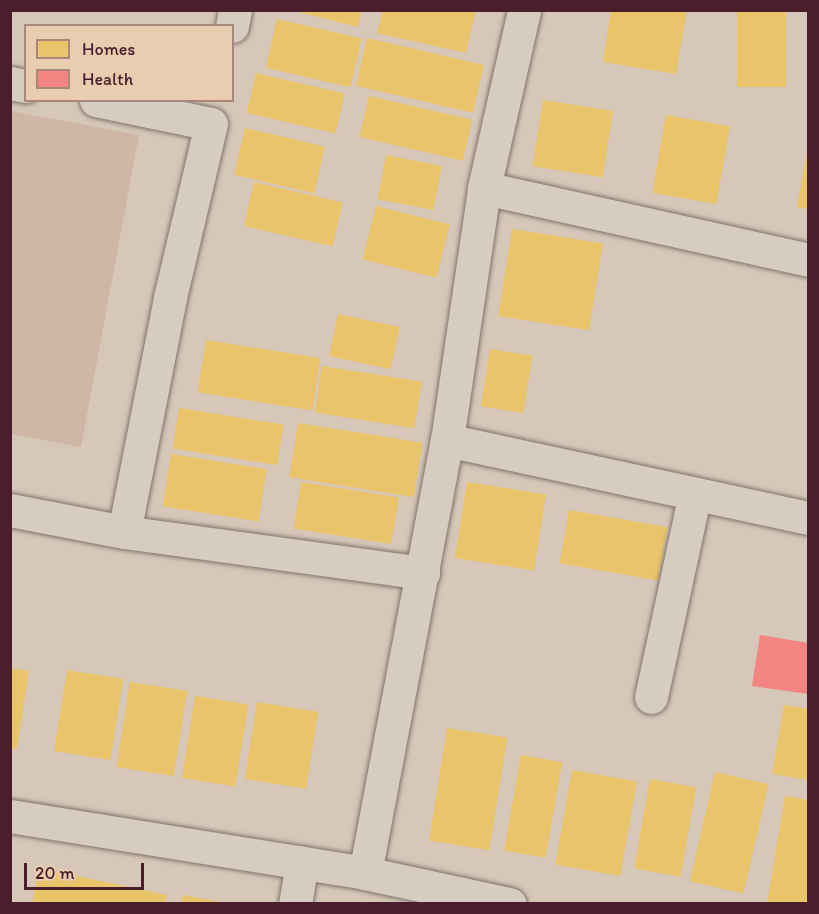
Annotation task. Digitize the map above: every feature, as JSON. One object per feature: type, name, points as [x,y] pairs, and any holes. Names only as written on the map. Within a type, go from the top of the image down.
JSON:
[{"type":"street","points":[[365,873],[447,440],[484,188],[524,10]]},
{"type":"street","points":[[116,102],[213,112],[170,298],[124,532]]},
{"type":"street","points":[[484,188],[808,260]]},
{"type":"street","points":[[447,440],[808,518]]},
{"type":"street","points":[[651,697],[696,494]]},
{"type":"street","points":[[10,510],[124,532],[423,573]]},
{"type":"street","points":[[10,816],[365,873],[510,903]]},
{"type":"street","points":[[296,903],[302,863]]},
{"type":"shaded area","points":[[11,111],[139,135],[81,447],[11,434]]},
{"type":"building: Homes","points":[[290,10],[362,10],[358,27]]},
{"type":"building: Homes","points":[[383,10],[476,10],[466,53],[377,33]]},
{"type":"building: Homes","points":[[611,10],[687,10],[676,74],[603,62]]},
{"type":"building: Homes","points":[[737,10],[786,10],[786,87],[737,87]]},
{"type":"building: Homes","points":[[277,19],[362,39],[351,87],[266,68]]},
{"type":"building: Homes","points":[[367,38],[484,65],[473,113],[356,86]]},
{"type":"building: Homes","points":[[256,73],[345,93],[335,133],[247,113]]},
{"type":"building: Homes","points":[[369,96],[472,120],[463,161],[360,137]]},
{"type":"building: Homes","points":[[543,100],[613,111],[603,177],[533,166]]},
{"type":"building: Homes","points":[[666,115],[730,126],[716,204],[652,193]]},
{"type":"building: Homes","points":[[245,128],[325,146],[314,193],[234,175]]},
{"type":"building: Homes","points":[[808,145],[808,209],[797,207]]},
{"type":"building: Homes","points":[[386,155],[442,166],[433,210],[377,199]]},
{"type":"building: Homes","points":[[254,182],[343,202],[333,246],[244,226]]},
{"type":"building: Homes","points":[[376,206],[450,224],[436,278],[363,259]]},
{"type":"building: Homes","points":[[512,229],[603,243],[589,330],[498,316]]},
{"type":"building: Homes","points":[[338,314],[400,327],[391,369],[329,356]]},
{"type":"building: Homes","points":[[206,340],[321,358],[312,410],[198,392]]},
{"type":"building: Homes","points":[[490,349],[532,356],[523,413],[481,406]]},
{"type":"building: Homes","points":[[322,366],[422,382],[414,428],[315,412]]},
{"type":"building: Homes","points":[[179,408],[284,425],[277,465],[173,448]]},
{"type":"building: Homes","points":[[298,423],[422,443],[414,497],[289,477]]},
{"type":"building: Homes","points":[[171,454],[267,469],[259,522],[163,506]]},
{"type":"building: Homes","points":[[301,482],[399,497],[391,544],[294,528]]},
{"type":"building: Homes","points":[[467,482],[546,495],[534,571],[455,558]]},
{"type":"building: Homes","points":[[569,510],[667,527],[658,581],[560,563]]},
{"type":"building: Homes","points":[[10,668],[29,671],[17,749],[10,748]]},
{"type":"building: Homes","points":[[67,670],[123,679],[110,760],[54,751]]},
{"type":"building: Homes","points":[[130,682],[187,691],[174,776],[117,767]]},
{"type":"building: Homes","points":[[195,696],[248,704],[235,786],[182,778]]},
{"type":"building: Homes","points":[[257,702],[318,712],[306,789],[245,779]]},
{"type":"building: Homes","points":[[784,705],[808,709],[808,780],[772,774]]},
{"type":"building: Homes","points":[[447,728],[507,738],[489,850],[429,841]]},
{"type":"building: Homes","points":[[521,755],[562,762],[546,858],[504,851]]},
{"type":"building: Homes","points":[[572,770],[637,781],[620,876],[555,865]]},
{"type":"building: Homes","points":[[715,772],[769,784],[743,894],[690,881]]},
{"type":"building: Homes","points":[[650,779],[696,787],[680,877],[634,869]]},
{"type":"building: Homes","points":[[785,796],[808,800],[808,904],[767,904]]},
{"type":"building: Homes","points":[[39,868],[167,895],[165,904],[32,904]]},
{"type":"building: Homes","points":[[183,895],[221,902],[221,904],[181,904]]},
{"type":"building: Health","points":[[760,635],[808,643],[808,694],[752,686]]}]
